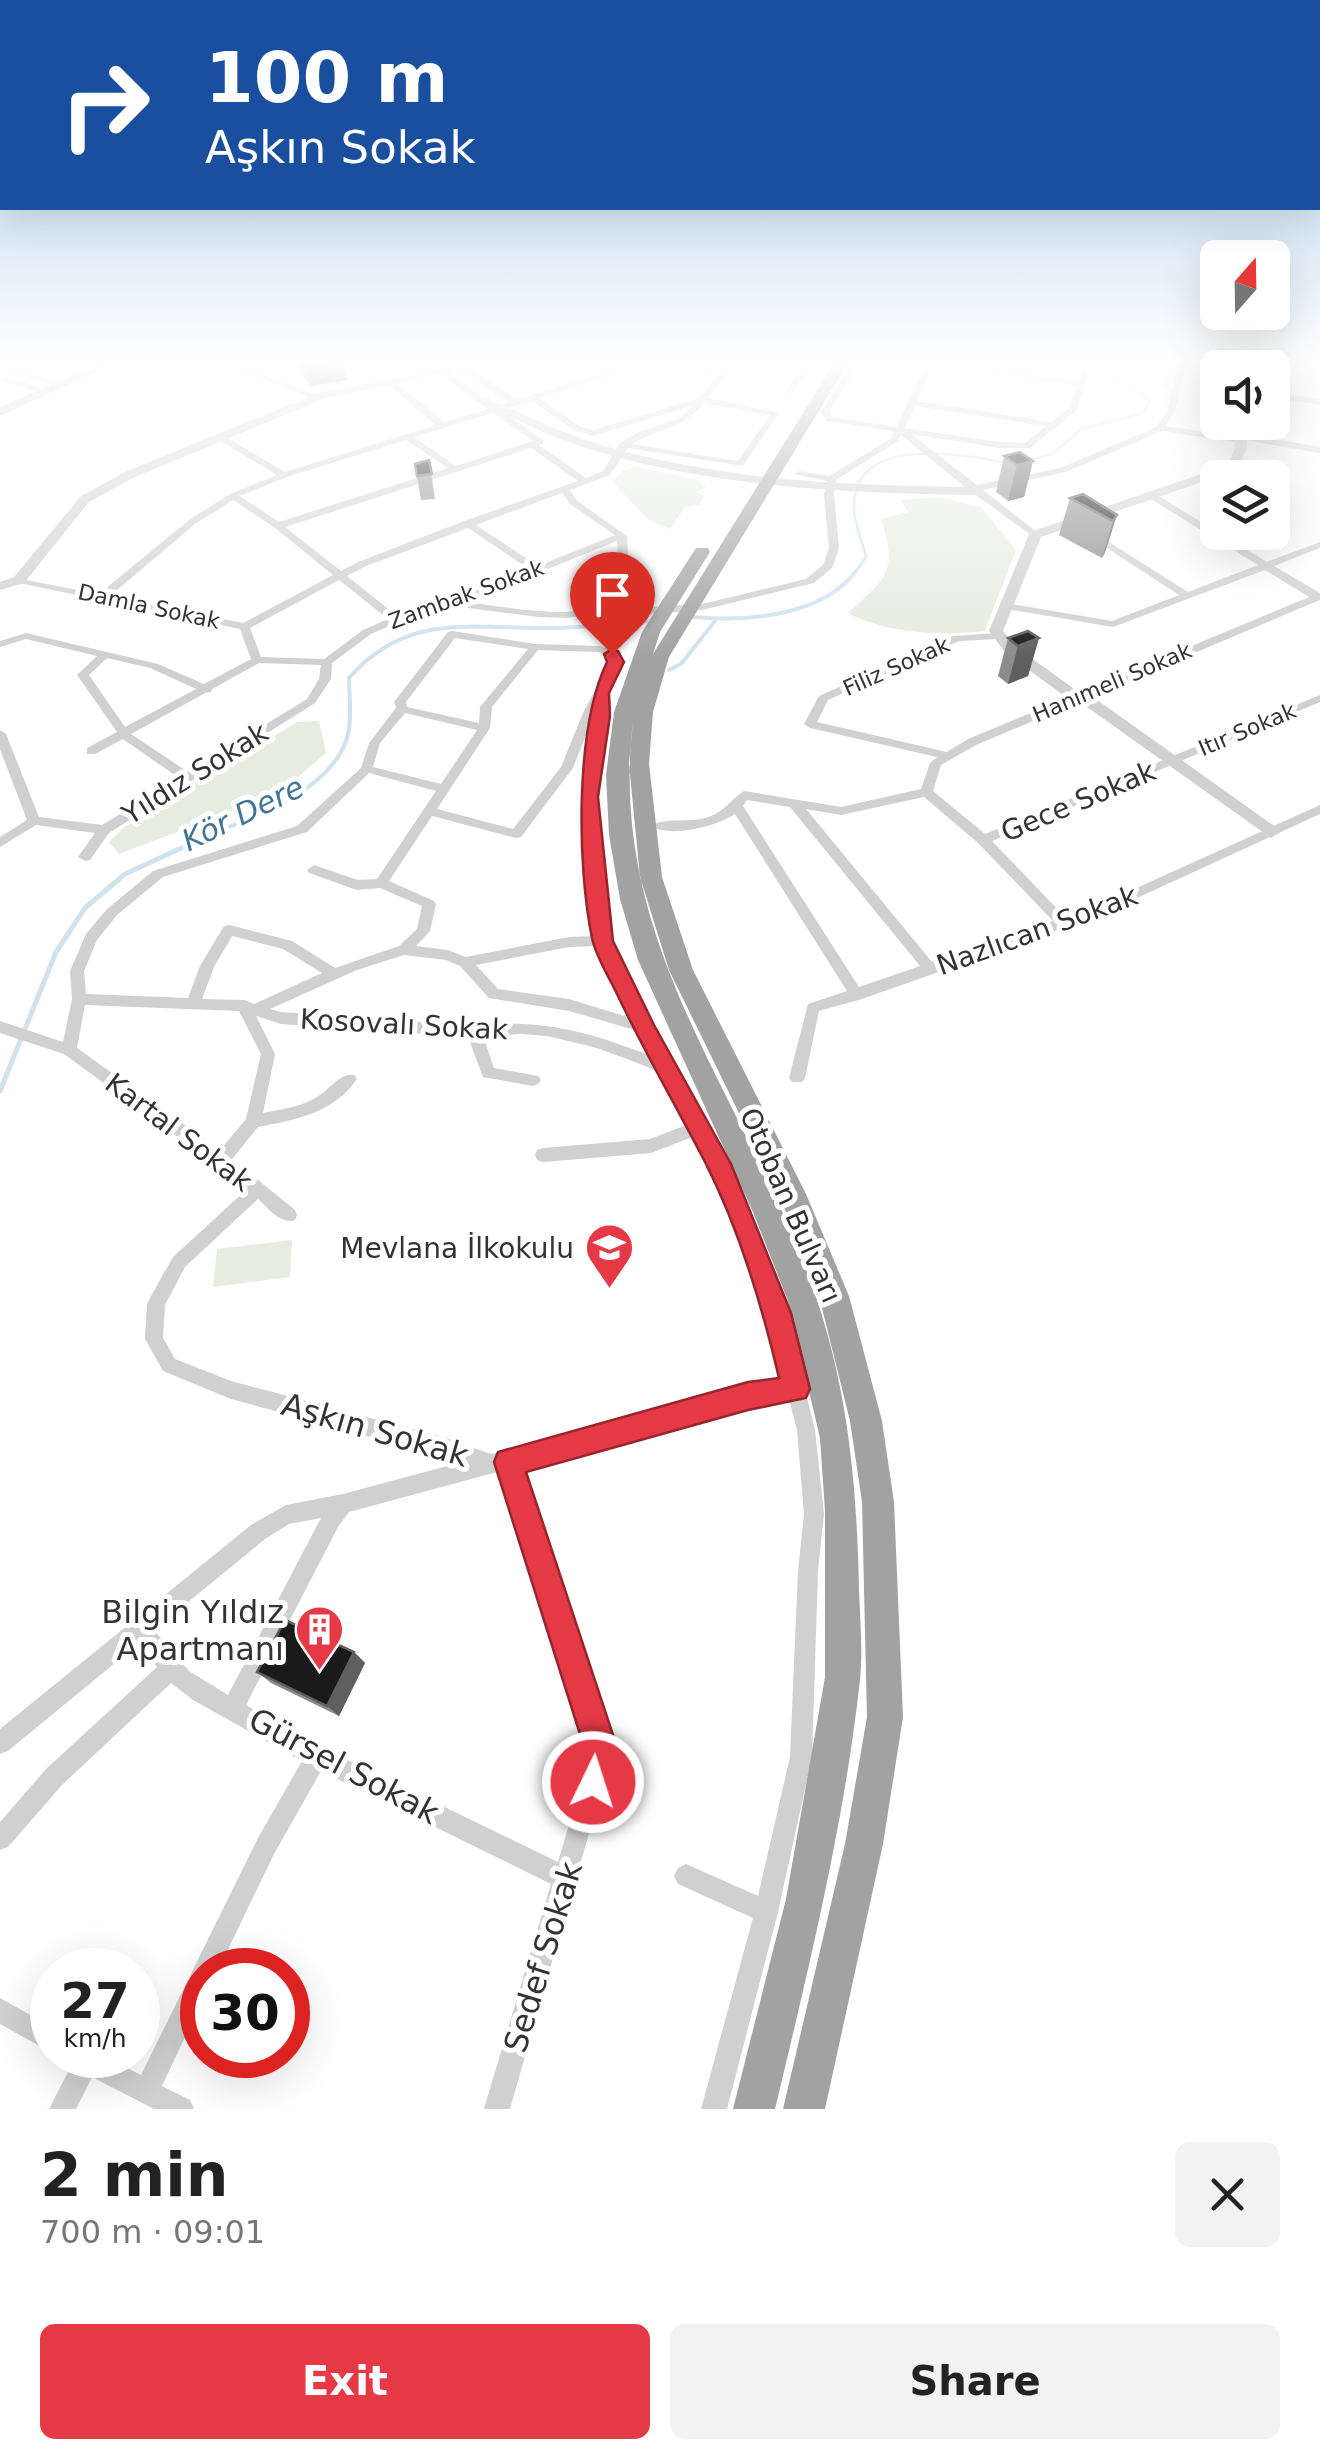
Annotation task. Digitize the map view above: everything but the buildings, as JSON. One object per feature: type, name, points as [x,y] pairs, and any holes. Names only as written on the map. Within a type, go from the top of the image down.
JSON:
[{"type":"highway","points":[[741,491],[760,461]]},
{"type":"highway","name":"Otoban Bulvarı","points":[[775,461],[672,615],[643,712],[639,764],[651,877],[680,970],[792,1194],[834,1296],[866,1420],[878,1502],[884,1718],[864,1844],[804,2109]]},
{"type":"highway","name":"Otoban Bulvarı","points":[[710,539],[624,712],[616,774],[631,899],[650,960],[767,1212],[803,1302],[836,1438],[842,1511],[844,1678],[806,1899],[754,2109]]},
{"type":"street","points":[[0,586],[19,580],[85,500],[161,461]]},
{"type":"street","points":[[261,461],[284,475]]},
{"type":"street","points":[[102,596],[192,522],[232,496],[327,461]]},
{"type":"street","points":[[444,461],[455,469]]},
{"type":"street","points":[[278,526],[480,461]]},
{"type":"street","points":[[559,461],[586,482]]},
{"type":"street","points":[[244,626],[340,576],[467,522],[607,474],[614,461]]},
{"type":"street","points":[[645,461],[769,483],[973,489],[1063,470],[1083,461]]},
{"type":"street","points":[[799,474],[832,479],[861,461]]},
{"type":"street","points":[[942,461],[1035,536]]},
{"type":"street","points":[[1237,461],[1035,536],[998,636],[1010,649],[1271,832]]},
{"type":"street","points":[[454,602],[538,614],[626,608],[642,612],[702,607],[810,581],[828,566],[834,548],[829,494],[832,479]]},
{"type":"street","points":[[565,490],[574,502],[622,536],[626,608]]},
{"type":"street","points":[[232,496],[278,526],[394,620]]},
{"type":"street","points":[[1152,496],[1317,599]]},
{"type":"street","points":[[467,522],[536,569]]},
{"type":"street","points":[[1073,522],[1188,596]]},
{"type":"street","name":"Zambak Sokak","points":[[327,662],[367,632],[394,620],[454,602],[622,536]]},
{"type":"street","points":[[1006,606],[1113,624],[1320,544]]},
{"type":"street","name":"Damla Sokak","points":[[19,580],[244,626],[257,660]]},
{"type":"street","name":"Hanımeli Sokak","points":[[945,755],[1317,599]]},
{"type":"street","points":[[402,709],[400,702],[452,634],[535,647],[600,649],[612,654],[616,662],[567,768],[516,834],[430,811]]},
{"type":"street","points":[[0,644],[26,636],[154,666],[206,690]]},
{"type":"street","name":"Filiz Sokak","points":[[945,755],[810,724],[824,698],[957,638],[998,636]]},
{"type":"street","points":[[381,883],[484,728],[486,707],[535,647]]},
{"type":"street","points":[[102,656],[83,674],[124,734],[187,777]]},
{"type":"street","points":[[91,751],[257,660],[327,662]]},
{"type":"street","name":"Yıldız Sokak","points":[[34,820],[104,830],[311,700],[324,679],[327,662]]},
{"type":"street","points":[[600,693],[601,716],[588,797],[602,941],[719,1164],[778,1313],[806,1430],[814,1514],[808,1572],[802,1757],[714,2109]]},
{"type":"street","name":"Itır Sokak","points":[[1174,761],[1320,698]]},
{"type":"street","points":[[402,709],[484,728]]},
{"type":"street","points":[[60,1046],[79,999],[77,971],[90,938],[130,896],[158,874],[182,864],[220,857],[302,829],[366,769],[368,754],[380,733],[402,709]]},
{"type":"street","points":[[0,734],[34,820],[0,843]]},
{"type":"street","points":[[926,792],[936,763],[945,755]]},
{"type":"street","name":"Gece Sokak","points":[[982,840],[1174,761]]},
{"type":"street","points":[[366,769],[445,789]]},
{"type":"street","points":[[0,776],[17,770]]},
{"type":"street","points":[[657,826],[720,820],[737,807],[744,795],[841,811],[926,792]]},
{"type":"street","points":[[926,792],[982,840],[1062,922]]},
{"type":"street","points":[[794,803],[930,969]]},
{"type":"street","points":[[737,807],[857,996]]},
{"type":"street","name":"Nazlıcan Sokak","points":[[797,1078],[813,1008],[1095,912],[1320,809]]},
{"type":"street","points":[[85,858],[104,830]]},
{"type":"street","points":[[314,870],[357,885],[381,883],[429,904],[422,930],[404,950]]},
{"type":"street","points":[[244,922],[265,939]]},
{"type":"street","points":[[193,1004],[208,966],[229,930],[287,945],[334,974]]},
{"type":"street","points":[[465,962],[570,942],[602,941]]},
{"type":"street","points":[[222,1160],[253,1120],[268,1054],[251,1007],[404,950],[448,955],[465,962],[494,994],[569,1005],[644,1027]]},
{"type":"street","name":"Kosovalı Sokak","points":[[79,999],[251,1007],[280,1018],[474,1032],[499,1026],[569,1036],[642,1057],[666,1069]]},
{"type":"street","name":"Kartal Sokak","points":[[5,1028],[60,1046],[222,1160],[289,1215]]},
{"type":"street","points":[[474,1032],[488,1072],[533,1080]]},
{"type":"street","points":[[253,1120],[307,1112],[328,1102],[349,1079]]},
{"type":"street","points":[[543,1154],[651,1146],[697,1128]]},
{"type":"street","name":"Aşkın Sokak","points":[[256,1190],[198,1241],[166,1280],[156,1304],[154,1340],[169,1364],[230,1390],[499,1463],[748,1396],[796,1389]]},
{"type":"street","points":[[0,1743],[258,1532],[286,1515],[499,1463]]},
{"type":"street","name":"Sedef Sokak","points":[[497,2109],[602,1750],[499,1463]]},
{"type":"street","points":[[233,1708],[343,1504]]},
{"type":"street","name":"Gürsel Sokak","points":[[140,1630],[191,1686],[317,1757],[567,1879]]},
{"type":"street","points":[[0,1839],[54,1777],[171,1668]]},
{"type":"street","points":[[216,1948],[266,1846],[317,1757]]},
{"type":"street","points":[[686,1876],[766,1912]]},
{"type":"street","points":[[0,2010],[30,2028]]},
{"type":"street","points":[[146,2090],[180,2021]]},
{"type":"street","points":[[62,2109],[74,2078]]},
{"type":"street","points":[[122,2078],[182,2109]]},
{"type":"shaded area","points":[[638,467],[698,480],[706,488],[696,491],[704,496],[700,505],[685,507],[670,529],[649,520],[612,482],[623,470]]},
{"type":"shaded area","points":[[938,497],[981,507],[1016,550],[985,631],[915,632],[848,613],[886,572],[888,551],[881,519],[908,512],[900,500]]},
{"type":"shaded area","points":[[319,721],[326,753],[279,793],[119,854],[109,842],[122,829],[297,722]]},
{"type":"shaded area","points":[[292,1240],[290,1277],[213,1287],[217,1249]]},
{"type":"waterway","name":"Kör Dere","points":[[855,573],[866,557],[854,503],[860,481],[885,461]]},
{"type":"waterway","name":"Kör Dere","points":[[999,461],[1009,463]]},
{"type":"waterway","points":[[694,617],[759,617],[804,607],[842,586],[856,571]]},
{"type":"waterway","name":"Kör Dere","points":[[206,836],[286,801],[323,775],[346,741],[349,678],[393,643],[439,629],[570,627],[646,621]]},
{"type":"waterway","points":[[669,670],[681,664],[715,621]]},
{"type":"waterway","name":"Kör Dere","points":[[0,1091],[56,952],[85,908],[125,874],[212,834]]},
{"type":"place","name":"Mevlana İlkokulu","points":[[609,1290]]},
{"type":"place","name":"Bilgin Yıldız Apartmanı","points":[[319,1672]]},
{"type":"route","points":[[593,1782],[602,1750],[508,1462],[748,1396],[796,1389],[778,1313],[719,1164],[602,941],[600,888],[592,846],[594,824],[588,797],[601,716],[600,693],[616,662],[612,654]]}]
